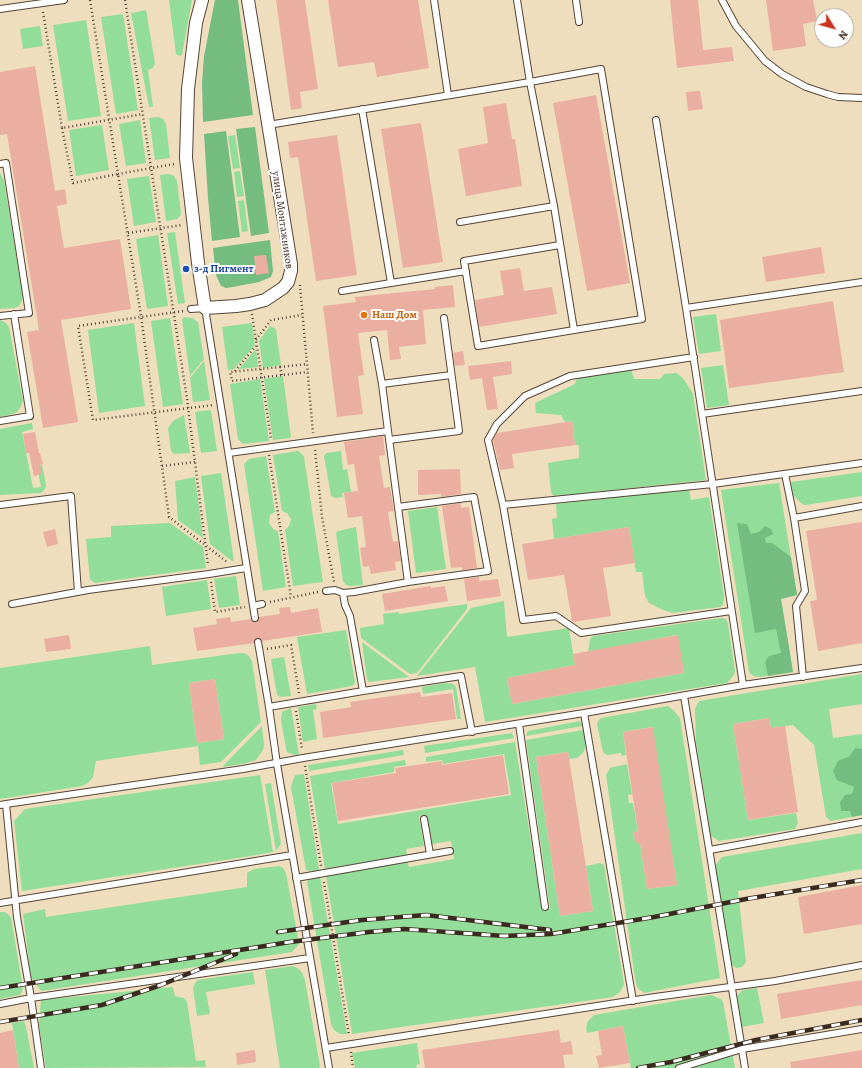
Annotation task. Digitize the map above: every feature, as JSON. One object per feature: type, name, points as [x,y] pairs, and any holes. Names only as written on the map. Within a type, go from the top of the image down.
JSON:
[{"type":"street","points":[[202,0],[196,23],[188,89],[186,162],[205,308]]},
{"type":"street","name":"улица Монтажников","points":[[205,308],[250,304],[265,300],[280,290],[288,282],[291,271],[248,0]]},
{"type":"lane","points":[[0,9],[64,0]]},
{"type":"lane","points":[[434,0],[448,95]]},
{"type":"lane","points":[[517,0],[530,82],[554,206],[574,330]]},
{"type":"lane","points":[[576,0],[579,22]]},
{"type":"lane","points":[[722,0],[736,26],[765,61],[782,74],[806,87],[827,94],[838,97],[862,98]]},
{"type":"lane","points":[[268,125],[601,69],[642,318],[478,346],[464,261],[560,245]]},
{"type":"lane","points":[[362,109],[391,283]]},
{"type":"lane","points":[[656,120],[694,357],[743,685]]},
{"type":"lane","points":[[0,164],[6,163],[29,312],[0,316]]},
{"type":"lane","points":[[460,222],[554,206]]},
{"type":"lane","points":[[342,291],[466,270]]},
{"type":"lane","points":[[686,308],[862,282]]},
{"type":"lane","points":[[191,309],[205,308],[255,618]]},
{"type":"lane","points":[[0,421],[30,416],[14,314]]},
{"type":"lane","points":[[389,440],[459,431],[444,318]]},
{"type":"lane","points":[[374,340],[382,384],[408,582]]},
{"type":"lane","points":[[694,357],[570,376],[525,396],[497,424],[488,440],[503,505],[523,620],[556,616],[581,634],[732,611]]},
{"type":"lane","points":[[382,384],[451,375]]},
{"type":"lane","points":[[702,414],[862,391]]},
{"type":"lane","points":[[229,453],[388,431]]},
{"type":"lane","points":[[503,505],[712,484],[862,463]]},
{"type":"lane","points":[[785,474],[794,518],[805,591],[796,606],[803,677]]},
{"type":"lane","points":[[0,505],[71,496],[78,592]]},
{"type":"lane","points":[[326,591],[335,590],[342,593],[488,571],[474,497],[398,507]]},
{"type":"lane","points":[[794,518],[862,506]]},
{"type":"lane","points":[[12,604],[78,592],[246,568]]},
{"type":"lane","points":[[342,593],[350,616],[363,691]]},
{"type":"lane","points":[[253,606],[262,604]]},
{"type":"lane","points":[[258,642],[292,855],[329,1068]]},
{"type":"lane","points":[[41,1068],[17,916],[3,805],[277,764],[303,758],[472,732],[743,685],[862,668]]},
{"type":"lane","points":[[269,706],[461,676],[472,732]]},
{"type":"lane","points":[[684,696],[745,1068]]},
{"type":"lane","points":[[584,713],[633,1001]]},
{"type":"lane","points":[[519,724],[545,907]]},
{"type":"lane","points":[[424,819],[430,854]]},
{"type":"lane","points":[[710,850],[862,822]]},
{"type":"lane","points":[[296,878],[450,851]]},
{"type":"lane","points":[[0,903],[292,855]]},
{"type":"lane","points":[[0,1004],[30,998],[310,958]]},
{"type":"lane","points":[[326,1048],[732,986],[775,981],[862,965]]},
{"type":"lane","points":[[679,1068],[742,1049],[862,1029]]},
{"type":"path","points":[[90,0],[141,316],[169,517],[237,569]]},
{"type":"path","points":[[125,0],[174,312],[215,612],[253,606]]},
{"type":"path","points":[[42,3],[62,128],[73,183],[186,162]]},
{"type":"path","points":[[62,128],[143,114]]},
{"type":"path","points":[[128,233],[193,223]]},
{"type":"path","points":[[299,277],[322,517],[335,590]]},
{"type":"path","points":[[250,304],[262,377],[270,448],[291,597]]},
{"type":"path","points":[[191,309],[78,326],[94,420],[220,404]]},
{"type":"path","points":[[256,340],[271,320],[302,315]]},
{"type":"path","points":[[235,372],[257,346]]},
{"type":"path","points":[[307,364],[230,372],[232,381],[308,372]]},
{"type":"path","points":[[280,366],[282,374]]},
{"type":"path","points":[[162,466],[195,462]]},
{"type":"path","points":[[262,604],[326,591]]},
{"type":"path","points":[[260,651],[291,645],[303,758],[308,780],[349,1032],[349,1044],[353,1068]]},
{"type":"green space","points":[[169,0],[192,0],[182,55],[180,56],[176,54]]},
{"type":"green space","points":[[215,0],[238,0],[253,115],[203,122],[202,82],[204,56]]},
{"type":"green space","points":[[146,10],[155,63],[153,68],[148,70],[153,107],[149,107],[131,13]]},
{"type":"green space","points":[[123,14],[138,110],[116,114],[101,17]]},
{"type":"green space","points":[[86,20],[101,116],[68,121],[53,25]]},
{"type":"green space","points":[[40,26],[43,46],[23,49],[20,29]]},
{"type":"green space","points":[[158,117],[163,119],[166,124],[170,158],[155,160],[149,118]]},
{"type":"green space","points":[[140,120],[146,163],[126,166],[119,124]]},
{"type":"green space","points":[[102,125],[109,170],[76,176],[69,130]]},
{"type":"green space","points":[[255,127],[269,233],[251,236],[236,129]]},
{"type":"green space","points":[[226,131],[240,237],[212,241],[204,134]]},
{"type":"green space","points":[[235,135],[240,168],[233,169],[228,136]]},
{"type":"green space","points":[[240,171],[244,196],[237,197],[234,172]]},
{"type":"green space","points":[[0,173],[4,180],[23,297],[19,306],[0,309]]},
{"type":"green space","points":[[169,174],[174,176],[177,181],[181,213],[177,219],[166,221],[160,175]]},
{"type":"green space","points":[[149,176],[156,222],[134,226],[127,179]]},
{"type":"green space","points":[[244,200],[248,231],[242,232],[238,201]]},
{"type":"green space","points":[[175,232],[185,303],[178,304],[167,233]]},
{"type":"green space","points":[[158,235],[168,306],[147,309],[136,239]]},
{"type":"green space","points":[[270,240],[273,271],[271,277],[259,282],[233,287],[226,288],[221,286],[216,275],[213,248]]},
{"type":"green space","points":[[716,314],[721,351],[699,354],[693,317]]},
{"type":"green space","points":[[184,317],[192,318],[198,322],[204,359],[190,376],[182,320]]},
{"type":"green space","points":[[170,318],[183,404],[163,407],[151,321]]},
{"type":"green space","points":[[0,320],[6,323],[9,327],[23,401],[17,412],[0,417]]},
{"type":"green space","points":[[134,323],[145,406],[99,413],[88,330]]},
{"type":"green space","points":[[252,323],[255,345],[234,369],[228,370],[222,327]]},
{"type":"green space","points":[[270,326],[276,329],[281,365],[263,368],[259,341]]},
{"type":"green space","points":[[256,349],[258,367],[239,369]]},
{"type":"green space","points":[[204,361],[210,400],[193,402],[190,378]]},
{"type":"green space","points":[[723,365],[729,405],[707,408],[701,368]]},
{"type":"green space","points":[[631,369],[634,379],[660,379],[664,374],[676,373],[683,378],[693,394],[706,480],[557,496],[553,495],[551,492],[548,463],[579,458],[579,445],[575,445],[572,421],[565,422],[561,415],[536,413],[535,403],[575,384],[576,380],[584,376]]},
{"type":"green space","points":[[283,376],[291,437],[273,440],[264,379]]},
{"type":"green space","points":[[260,379],[269,441],[243,444],[238,439],[230,384]]},
{"type":"green space","points":[[211,410],[217,451],[201,453],[195,412]]},
{"type":"green space","points":[[184,415],[190,453],[174,454],[171,451],[168,428],[173,421]]},
{"type":"green space","points":[[32,423],[33,429],[22,432],[33,488],[41,487],[37,466],[42,465],[46,485],[45,489],[41,493],[0,495],[0,429]]},
{"type":"green space","points":[[298,451],[304,457],[323,582],[293,586],[285,530],[289,526],[291,519],[287,513],[282,511],[273,455]]},
{"type":"green space","points":[[341,451],[343,470],[347,469],[351,492],[342,493],[343,497],[335,498],[331,496],[324,456],[326,453]]},
{"type":"green space","points":[[266,456],[275,512],[270,515],[269,523],[273,529],[278,531],[286,587],[263,591],[244,464],[249,459]]},
{"type":"green space","points":[[862,472],[862,496],[806,505],[802,504],[793,495],[791,482]]},
{"type":"green space","points":[[221,473],[234,561],[210,544],[201,476]]},
{"type":"green space","points":[[195,477],[203,538],[178,520],[175,481]]},
{"type":"green space","points":[[779,483],[797,595],[781,599],[793,672],[759,677],[753,676],[749,672],[721,490]]},
{"type":"green space","points":[[689,489],[691,500],[709,497],[724,596],[723,605],[720,607],[673,613],[649,603],[645,596],[642,572],[636,572],[629,527],[554,539],[552,519],[557,518],[556,504]]},
{"type":"green space","points":[[437,507],[446,569],[416,573],[408,511]]},
{"type":"green space","points":[[170,523],[203,547],[206,568],[95,583],[90,579],[86,539],[111,537],[111,526]]},
{"type":"green space","points":[[737,523],[747,524],[751,534],[759,532],[765,526],[771,529],[773,534],[765,538],[766,543],[772,543],[791,557],[797,595],[781,599],[793,672],[768,676],[765,662],[769,656],[781,653],[776,629],[755,633]]},
{"type":"green space","points":[[356,527],[363,585],[351,586],[346,585],[343,581],[336,533],[338,531]]},
{"type":"green space","points":[[236,576],[240,605],[219,608],[214,579]]},
{"type":"green space","points":[[207,580],[211,609],[166,616],[162,587]]},
{"type":"green space","points":[[504,601],[507,637],[569,628],[575,665],[507,678],[512,704],[684,673],[677,635],[588,652],[590,639],[593,636],[721,618],[726,619],[728,624],[735,671],[734,675],[727,683],[485,722],[475,667],[417,676],[471,608]]},
{"type":"green space","points":[[467,604],[467,609],[417,673],[410,674],[361,638],[360,628],[384,624],[383,614],[398,612],[399,614]]},
{"type":"green space","points":[[346,630],[355,682],[354,684],[352,686],[307,694],[297,637]]},
{"type":"green space","points":[[362,642],[409,677],[369,682],[367,679]]},
{"type":"green space","points":[[150,646],[152,665],[244,653],[249,656],[252,661],[261,722],[221,762],[200,765],[198,746],[96,761],[93,777],[88,783],[82,786],[0,799],[0,668]],"holes":[[[215,679],[224,739],[197,743],[189,683]]]},
{"type":"green space","points":[[284,657],[291,696],[280,697],[277,695],[271,659]]},
{"type":"green space","points":[[862,674],[862,704],[829,709],[833,738],[862,734],[862,815],[831,821],[826,817],[814,745],[793,725],[771,728],[769,718],[733,724],[748,820],[796,813],[798,823],[795,829],[719,841],[711,836],[696,742],[695,709],[699,701]]},
{"type":"green space","points":[[445,683],[453,684],[456,687],[461,719],[457,719],[453,689],[423,694],[422,687]]},
{"type":"green space","points":[[316,704],[317,709],[313,710],[317,739],[303,742],[298,707]]},
{"type":"green space","points":[[668,706],[680,718],[720,978],[644,993],[637,987],[635,978],[606,775],[610,768],[627,764],[632,794],[628,795],[629,803],[633,803],[638,831],[634,832],[635,843],[640,843],[647,889],[677,885],[652,727],[623,732],[626,755],[622,756],[621,753],[607,755],[603,752],[597,724],[601,718]]},
{"type":"green space","points":[[291,708],[299,754],[294,755],[287,752],[281,719],[282,712]]},
{"type":"green space","points":[[580,721],[583,726],[526,736],[528,731]]},
{"type":"green space","points":[[262,726],[264,745],[263,750],[256,760],[243,764],[222,767]]},
{"type":"green space","points":[[583,730],[586,746],[583,753],[577,758],[569,759],[568,752],[536,757],[560,916],[593,911],[586,866],[600,863],[604,865],[624,984],[620,992],[613,997],[352,1034],[326,875],[407,861],[409,867],[454,859],[451,841],[432,844],[426,815],[419,816],[424,846],[406,849],[407,855],[325,869],[310,776],[405,760],[406,765],[394,767],[394,772],[331,783],[338,824],[511,795],[504,754],[443,764],[442,760],[426,762],[426,757],[515,742],[542,910],[550,909],[526,740]]},
{"type":"green space","points":[[512,733],[514,738],[425,753],[424,746]]},
{"type":"green space","points":[[855,748],[862,749],[862,815],[852,817],[850,811],[841,811],[840,802],[845,795],[852,794],[854,787],[837,780],[833,771],[838,761],[850,756]]},
{"type":"green space","points":[[403,750],[404,755],[309,771],[308,765]]},
{"type":"green space","points":[[304,774],[319,870],[311,871],[306,870],[291,787],[295,775]]},
{"type":"green space","points":[[260,775],[273,852],[22,891],[14,821],[25,809]]},
{"type":"green space","points":[[271,783],[281,844],[276,851],[265,784]]},
{"type":"green space","points":[[862,833],[862,869],[738,891],[746,962],[742,967],[736,968],[731,964],[715,866],[722,857]]},
{"type":"green space","points":[[279,866],[283,868],[286,873],[299,944],[292,952],[41,991],[31,977],[23,914],[45,909],[46,917],[247,887],[247,873],[254,869]]},
{"type":"green space","points":[[320,876],[347,1034],[340,1034],[334,1030],[331,1024],[307,881],[310,878]]},
{"type":"green space","points":[[0,912],[5,912],[11,917],[23,989],[20,995],[0,999]]},
{"type":"green space","points":[[293,966],[299,969],[305,980],[320,1066],[319,1068],[280,1068],[265,970]]},
{"type":"green space","points":[[253,972],[255,984],[206,992],[210,1014],[197,1016],[193,988],[198,980]]},
{"type":"green space","points":[[173,987],[175,996],[184,998],[187,1002],[196,1061],[205,1060],[206,1067],[46,1068],[39,1025],[41,1000]]},
{"type":"green space","points":[[757,988],[764,1023],[742,1027],[737,996],[742,990]]},
{"type":"green space","points":[[711,995],[721,999],[723,1002],[735,1068],[631,1068],[623,1026],[587,1033],[586,1028],[588,1021],[594,1015]]},
{"type":"green space","points":[[24,1021],[34,1068],[19,1068],[12,1023]]},
{"type":"green space","points":[[417,1043],[420,1064],[416,1065],[417,1068],[355,1068],[352,1053]]},
{"type":"building","points":[[276,0],[305,0],[318,89],[300,92],[302,108],[291,110]]},
{"type":"building","points":[[328,0],[418,0],[429,68],[377,77],[374,62],[338,67]]},
{"type":"building","points":[[670,0],[698,0],[703,50],[732,47],[734,61],[677,68]]},
{"type":"building","points":[[766,0],[813,0],[814,22],[803,24],[806,46],[773,51]]},
{"type":"building","points":[[35,66],[55,191],[65,189],[67,204],[57,206],[64,248],[120,239],[131,309],[61,320],[78,422],[43,428],[27,332],[39,330],[7,134],[0,135],[0,72]]},
{"type":"building","points":[[700,91],[703,109],[688,111],[686,92]]},
{"type":"building","points":[[596,95],[630,283],[587,291],[553,103]]},
{"type":"building","points":[[506,103],[512,139],[515,139],[522,186],[466,196],[458,149],[488,143],[483,107]]},
{"type":"building","points":[[421,123],[443,262],[403,268],[381,129]]},
{"type":"building","points":[[337,135],[357,275],[316,281],[298,157],[290,158],[288,142]]},
{"type":"building","points":[[821,247],[825,273],[766,282],[762,257]]},
{"type":"building","points":[[266,255],[269,273],[256,275],[254,256]]},
{"type":"building","points":[[520,268],[524,291],[552,287],[557,314],[479,327],[475,300],[504,295],[500,271]]},
{"type":"building","points":[[453,285],[455,307],[423,310],[426,344],[399,347],[401,359],[390,360],[387,330],[358,333],[364,375],[358,376],[363,414],[337,417],[323,306],[356,302],[355,297],[435,289],[435,287]]},
{"type":"building","points":[[833,301],[844,372],[729,388],[720,320]]},
{"type":"building","points":[[463,351],[465,365],[455,366],[453,353]]},
{"type":"building","points":[[511,361],[512,374],[493,377],[498,409],[487,410],[482,378],[470,380],[468,366]]},
{"type":"building","points":[[572,421],[575,445],[512,454],[514,468],[500,470],[493,440],[497,433]]},
{"type":"building","points":[[35,432],[39,453],[43,464],[40,465],[42,474],[34,476],[29,453],[26,453],[23,434]]},
{"type":"building","points":[[383,436],[385,455],[379,456],[384,488],[390,487],[394,511],[388,512],[393,542],[398,541],[401,561],[395,562],[396,570],[371,574],[369,566],[363,567],[360,548],[366,547],[362,516],[348,518],[344,493],[358,491],[354,464],[348,465],[344,442]]},
{"type":"building","points":[[460,469],[461,494],[441,497],[441,494],[418,495],[418,470]]},
{"type":"building","points":[[461,503],[461,508],[469,507],[477,568],[462,570],[462,567],[451,568],[442,506]]},
{"type":"building","points":[[862,522],[862,643],[818,651],[810,601],[817,600],[806,531]]},
{"type":"building","points":[[629,527],[635,563],[603,568],[611,616],[573,622],[564,575],[528,580],[522,544]]},
{"type":"building","points":[[55,529],[58,544],[47,547],[43,532]]},
{"type":"building","points":[[479,577],[479,581],[498,579],[501,596],[467,601],[464,579]]},
{"type":"building","points":[[431,586],[431,588],[445,586],[448,601],[385,611],[382,594]]},
{"type":"building","points":[[290,607],[291,613],[318,608],[322,632],[262,641],[258,638],[255,639],[254,643],[197,651],[193,628],[217,624],[216,619],[230,617],[231,622],[251,619],[253,622],[256,622],[259,620],[259,617],[280,614],[279,608]]},
{"type":"building","points":[[69,635],[71,649],[46,652],[44,639]]},
{"type":"building","points":[[678,635],[684,673],[512,704],[507,678],[575,665],[573,654]]},
{"type":"building","points":[[215,679],[224,739],[197,743],[189,683]]},
{"type":"building","points":[[420,692],[421,697],[452,693],[456,719],[323,738],[320,712],[351,707],[350,702]]},
{"type":"building","points":[[769,718],[771,728],[785,726],[798,812],[748,820],[733,724]]},
{"type":"building","points":[[653,727],[677,885],[647,889],[640,843],[635,843],[634,832],[638,831],[623,732]]},
{"type":"building","points":[[568,752],[593,911],[560,916],[536,757]]},
{"type":"building","points":[[503,755],[509,794],[338,821],[332,783],[396,773],[395,768],[442,761],[442,765]]},
{"type":"building","points":[[862,885],[862,924],[804,934],[798,897]]},
{"type":"building","points":[[862,980],[862,1005],[781,1019],[777,994]]},
{"type":"building","points":[[623,1026],[630,1063],[599,1068],[596,1056],[602,1055],[598,1031]]},
{"type":"building","points":[[13,1030],[19,1068],[0,1068],[0,1033]]},
{"type":"building","points":[[559,1030],[561,1043],[571,1041],[573,1054],[563,1055],[565,1068],[425,1068],[422,1050]]},
{"type":"building","points":[[255,1050],[256,1062],[237,1065],[236,1053]]},
{"type":"building","points":[[862,1050],[862,1068],[791,1068],[790,1062]]},
{"type":"railway","points":[[0,988],[290,942],[369,932],[404,929],[504,936],[551,934],[862,880]]},
{"type":"railway","points":[[278,932],[362,920],[426,915],[550,930]]},
{"type":"railway","points":[[0,1022],[102,1005],[161,985],[236,954]]},
{"type":"railway","points":[[638,1068],[671,1062],[756,1040],[862,1020]]},
{"type":"place","name":"з-д Пигмент","points":[[186,269]]},
{"type":"place","name":"Наш Дом","points":[[364,315]]}]
